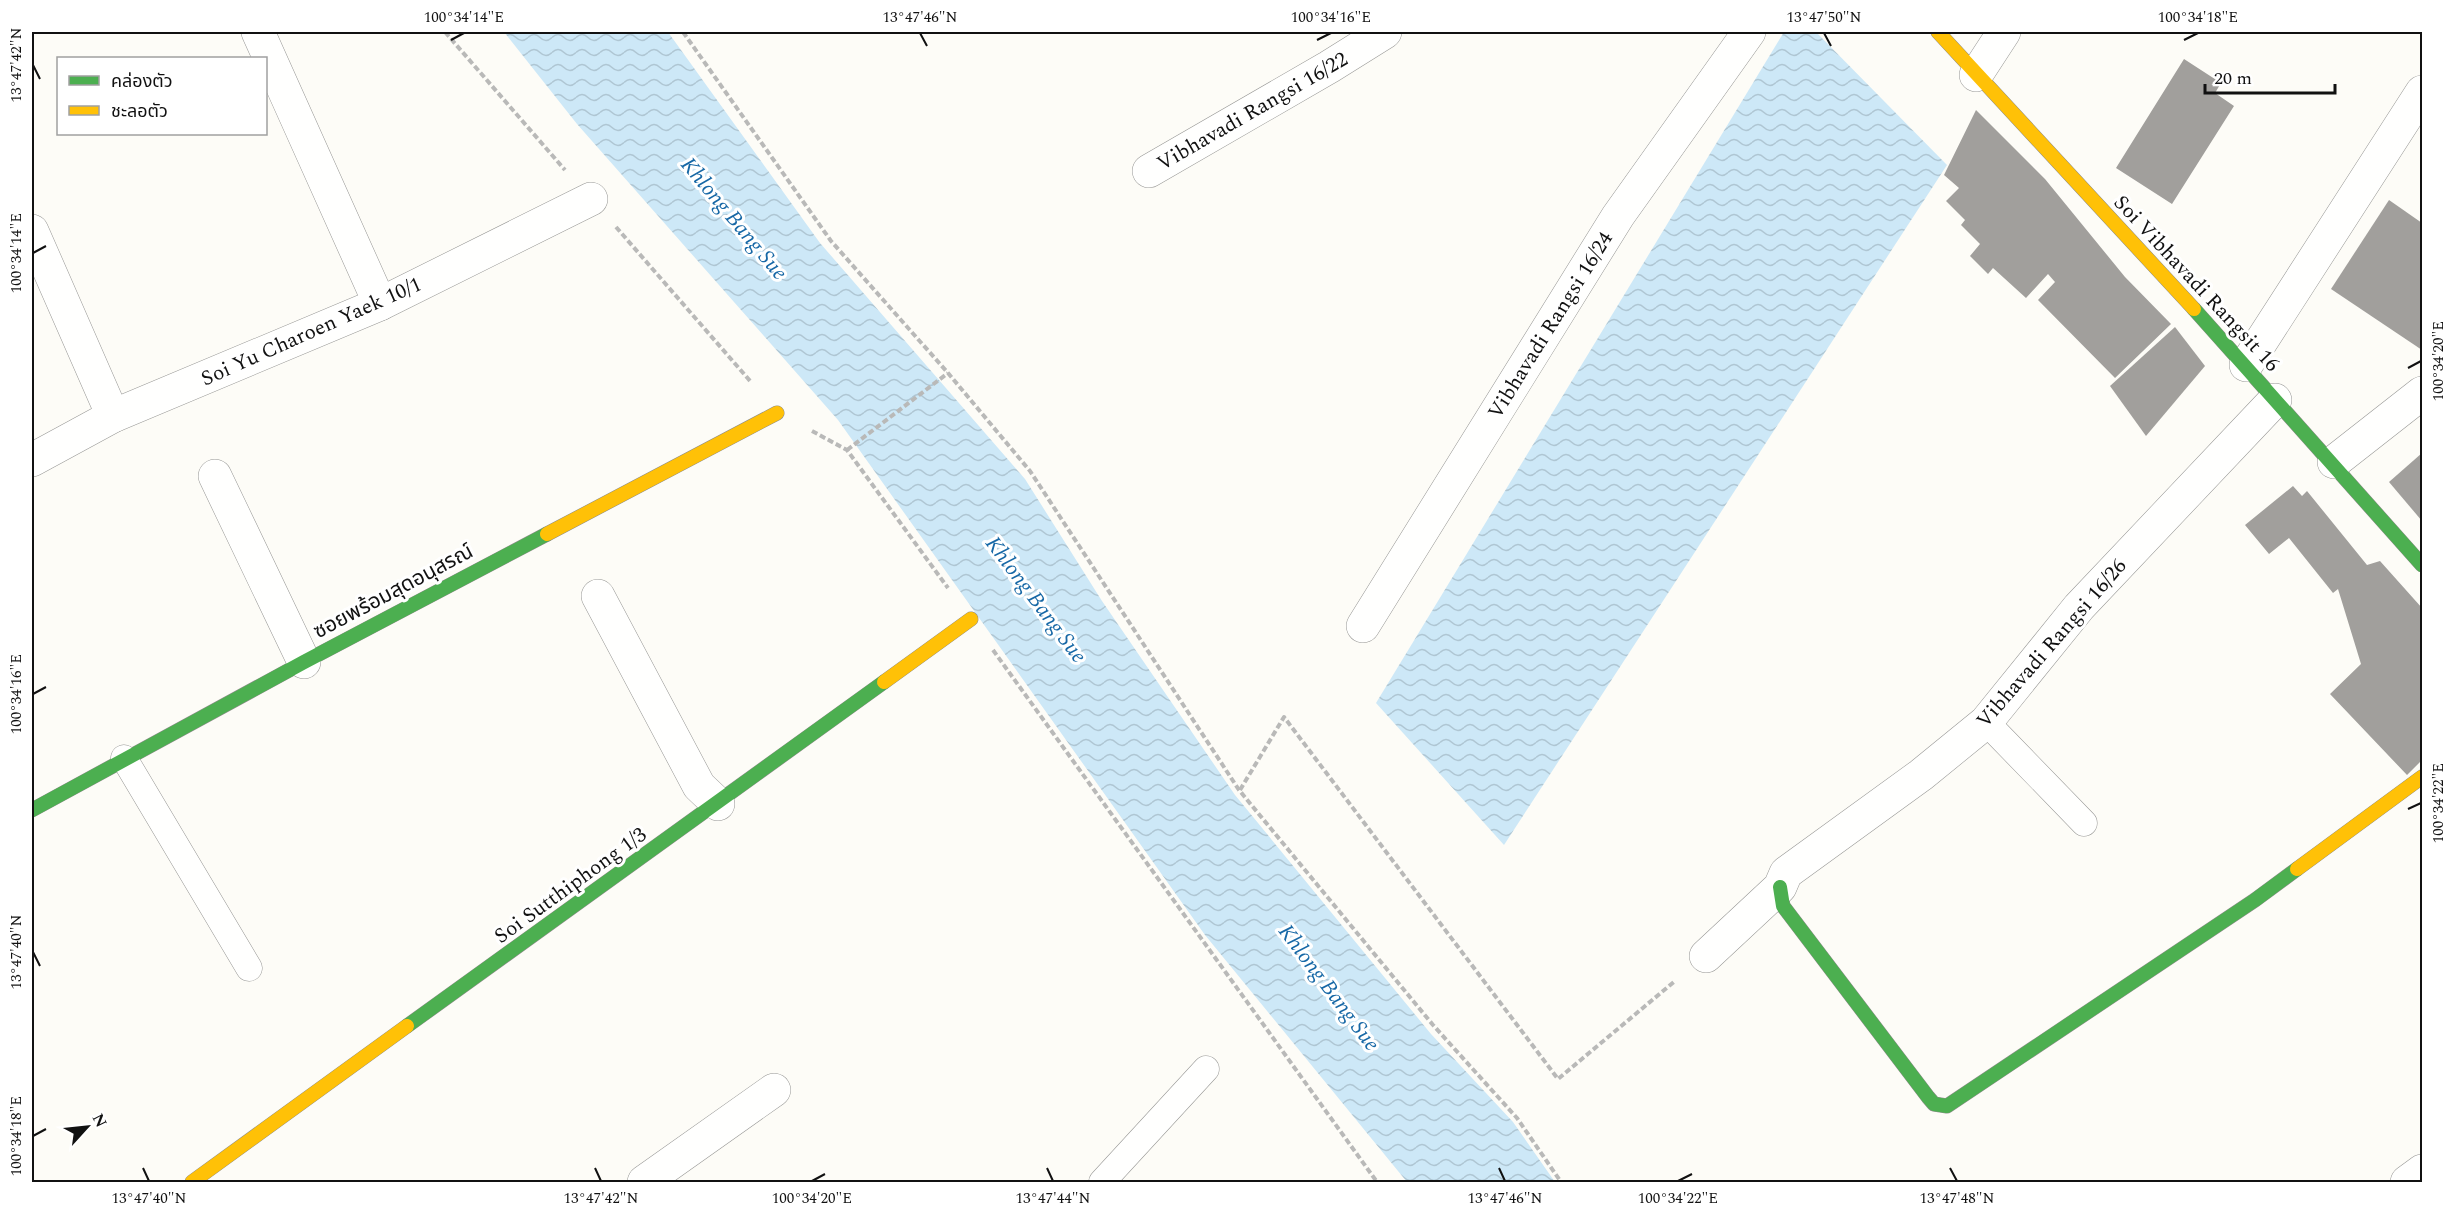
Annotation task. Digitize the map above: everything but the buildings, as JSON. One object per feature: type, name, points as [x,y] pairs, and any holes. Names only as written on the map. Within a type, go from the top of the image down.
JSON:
[{"type":"street","points":[[258,32],[380,304]]},
{"type":"street","name":"Vibhavadi Rangsi 16/22","points":[[1149,171],[1385,32]]},
{"type":"street","name":"Vibhavadi Rangsi 16/24","points":[[1363,626],[1618,216],[1749,32]]},
{"type":"street","name":"Soi Vibhavadi Rangsit 16","points":[[1938,32],[2247,365],[2422,565]]},
{"type":"street","points":[[1976,75],[2004,32]]},
{"type":"street","points":[[2247,365],[2422,92]]},
{"type":"street","name":"Soi Yu Charoen Yaek 10/1","points":[[32,460],[113,416],[380,304],[591,199]]},
{"type":"street","points":[[32,231],[113,416]]},
{"type":"street","points":[[2334,462],[2422,393]]},
{"type":"street","name":"Vibhavadi Rangsi 16/26","points":[[1706,956],[1780,887],[1786,873],[1921,775],[1986,722],[2079,607],[2276,400]]},
{"type":"street","name":"ซอยพร้อมสุดอนุสรณ์","points":[[32,810],[304,662],[777,413]]},
{"type":"street","points":[[214,476],[304,662]]},
{"type":"street","points":[[598,596],[699,786],[718,804]]},
{"type":"street","name":"Soi Sutthiphong 1/3","points":[[192,1182],[971,619]]},
{"type":"street","points":[[1780,887],[1783,906],[1928,1097],[1934,1104],[1947,1106],[2255,900],[2422,777]]},
{"type":"street","points":[[644,1182],[774,1090]]},
{"type":"street","points":[[2406,1182],[2422,1171]]},
{"type":"lane","points":[[1986,722],[2084,823]]},
{"type":"lane","points":[[124,758],[249,968]]},
{"type":"lane","points":[[1102,1182],[1206,1069]]},
{"type":"path","points":[[445,32],[777,413],[847,450],[1377,1182]]},
{"type":"path","points":[[683,32],[831,241],[948,373],[1030,471],[1239,790],[1433,1025],[1517,1118],[1561,1182]]},
{"type":"path","points":[[847,450],[948,373]]},
{"type":"path","points":[[1239,790],[1284,717],[1558,1079],[1706,956]]},
{"type":"water","name":"Khlong Bang Sue","points":[[504,32],[668,32],[820,243],[1025,479],[1102,601],[1235,795],[1431,1034],[1513,1122],[1555,1182],[1407,1182],[1205,935],[838,420],[577,124]]},
{"type":"water","points":[[1784,32],[1816,32],[1947,165],[1504,845],[1376,703]]},
{"type":"traffic: fast","points":[[2194,309],[2422,565]]},
{"type":"traffic: fast","points":[[32,810],[304,662],[547,534]]},
{"type":"traffic: fast","points":[[407,1026],[884,682]]},
{"type":"traffic: fast","points":[[1780,887],[1783,906],[1928,1097],[1934,1104],[1947,1106],[2255,900],[2297,869]]},
{"type":"traffic: slow","points":[[1938,32],[2194,309]]},
{"type":"traffic: slow","points":[[547,534],[777,413]]},
{"type":"traffic: slow","points":[[884,682],[971,619]]},
{"type":"traffic: slow","points":[[2297,869],[2422,777]]},
{"type":"traffic: slow","points":[[192,1182],[407,1026]]}]
